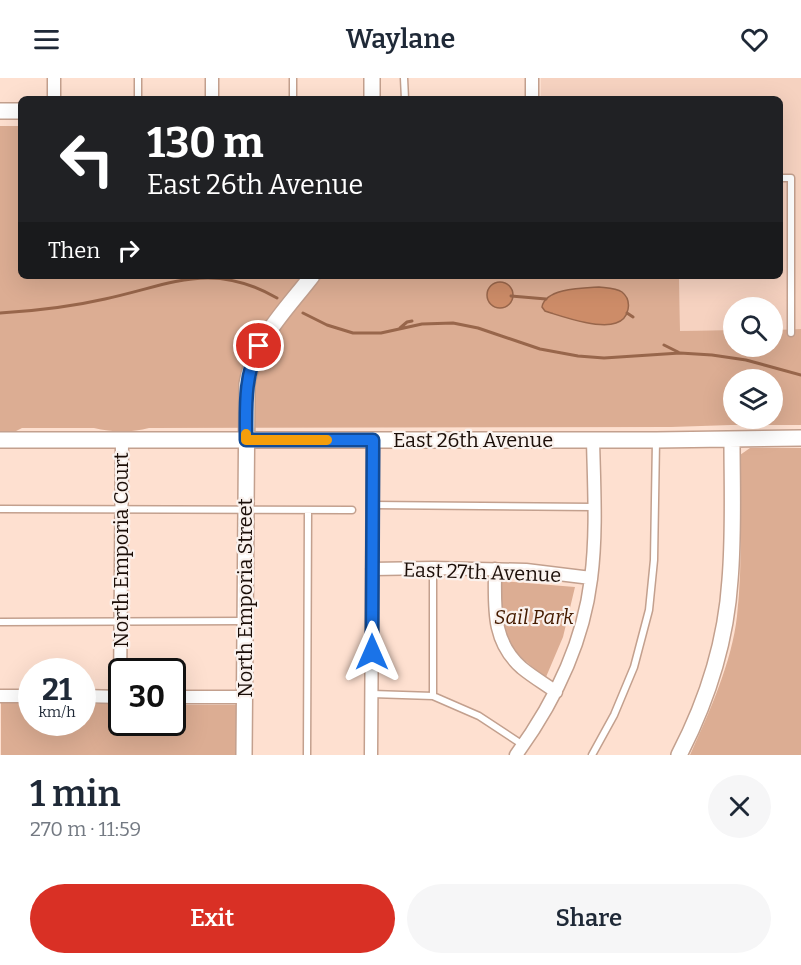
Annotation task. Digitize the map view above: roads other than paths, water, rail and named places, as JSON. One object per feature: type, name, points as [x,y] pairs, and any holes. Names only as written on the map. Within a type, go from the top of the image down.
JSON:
[{"type":"street","points":[[54,78],[54,96]]},
{"type":"street","points":[[212,78],[212,96]]},
{"type":"street","points":[[372,78],[372,96]]},
{"type":"street","points":[[532,78],[532,96]]},
{"type":"street","points":[[0,111],[18,111]]},
{"type":"street","name":"North Emporia Street","points":[[244,755],[247,384],[254,357],[264,337],[310,279]]},
{"type":"street","name":"East 26th Avenue","points":[[0,440],[801,438]]},
{"type":"street","points":[[679,755],[693,729],[706,695],[726,616],[732,540],[732,439]]},
{"type":"street","name":"North Emporia Court","points":[[121,658],[122,440]]},
{"type":"street","points":[[371,755],[373,440]]},
{"type":"street","points":[[519,750],[541,719],[556,692],[580,630],[591,578],[593,440]]},
{"type":"street","name":"East 27th Avenue","points":[[372,569],[526,570],[591,578]]},
{"type":"street","points":[[495,569],[495,615],[503,643],[510,655],[522,667],[556,692]]},
{"type":"street","points":[[0,696],[18,696]]},
{"type":"street","points":[[186,697],[244,697]]},
{"type":"lane","points":[[138,78],[138,96]]},
{"type":"lane","points":[[293,78],[293,96]]},
{"type":"lane","points":[[404,78],[405,96]]},
{"type":"lane","points":[[783,178],[791,178],[791,333]]},
{"type":"lane","points":[[592,755],[614,715],[634,667],[649,610],[654,560],[656,440]]},
{"type":"lane","points":[[372,505],[593,507]]},
{"type":"lane","points":[[0,509],[352,510]]},
{"type":"lane","points":[[307,755],[308,510]]},
{"type":"lane","points":[[432,696],[433,568]]},
{"type":"lane","points":[[0,622],[245,621]]},
{"type":"lane","points":[[371,693],[432,696],[479,716],[519,750]]},
{"type":"waterway","points":[[0,313],[79,304],[191,279]]},
{"type":"waterway","points":[[222,279],[253,287],[277,298]]},
{"type":"waterway","points":[[511,296],[546,299]]},
{"type":"waterway","points":[[303,313],[327,325],[353,333],[381,333],[422,324],[453,323],[478,328],[540,349],[578,356],[604,358],[680,353],[712,355],[746,360],[801,375]]},
{"type":"waterway","points":[[627,313],[633,317]]},
{"type":"waterway","points":[[400,328],[412,321]]},
{"type":"waterway","points":[[664,345],[678,352]]},
{"type":"park label","name":"Sail Park","points":[[534,617]]}]
